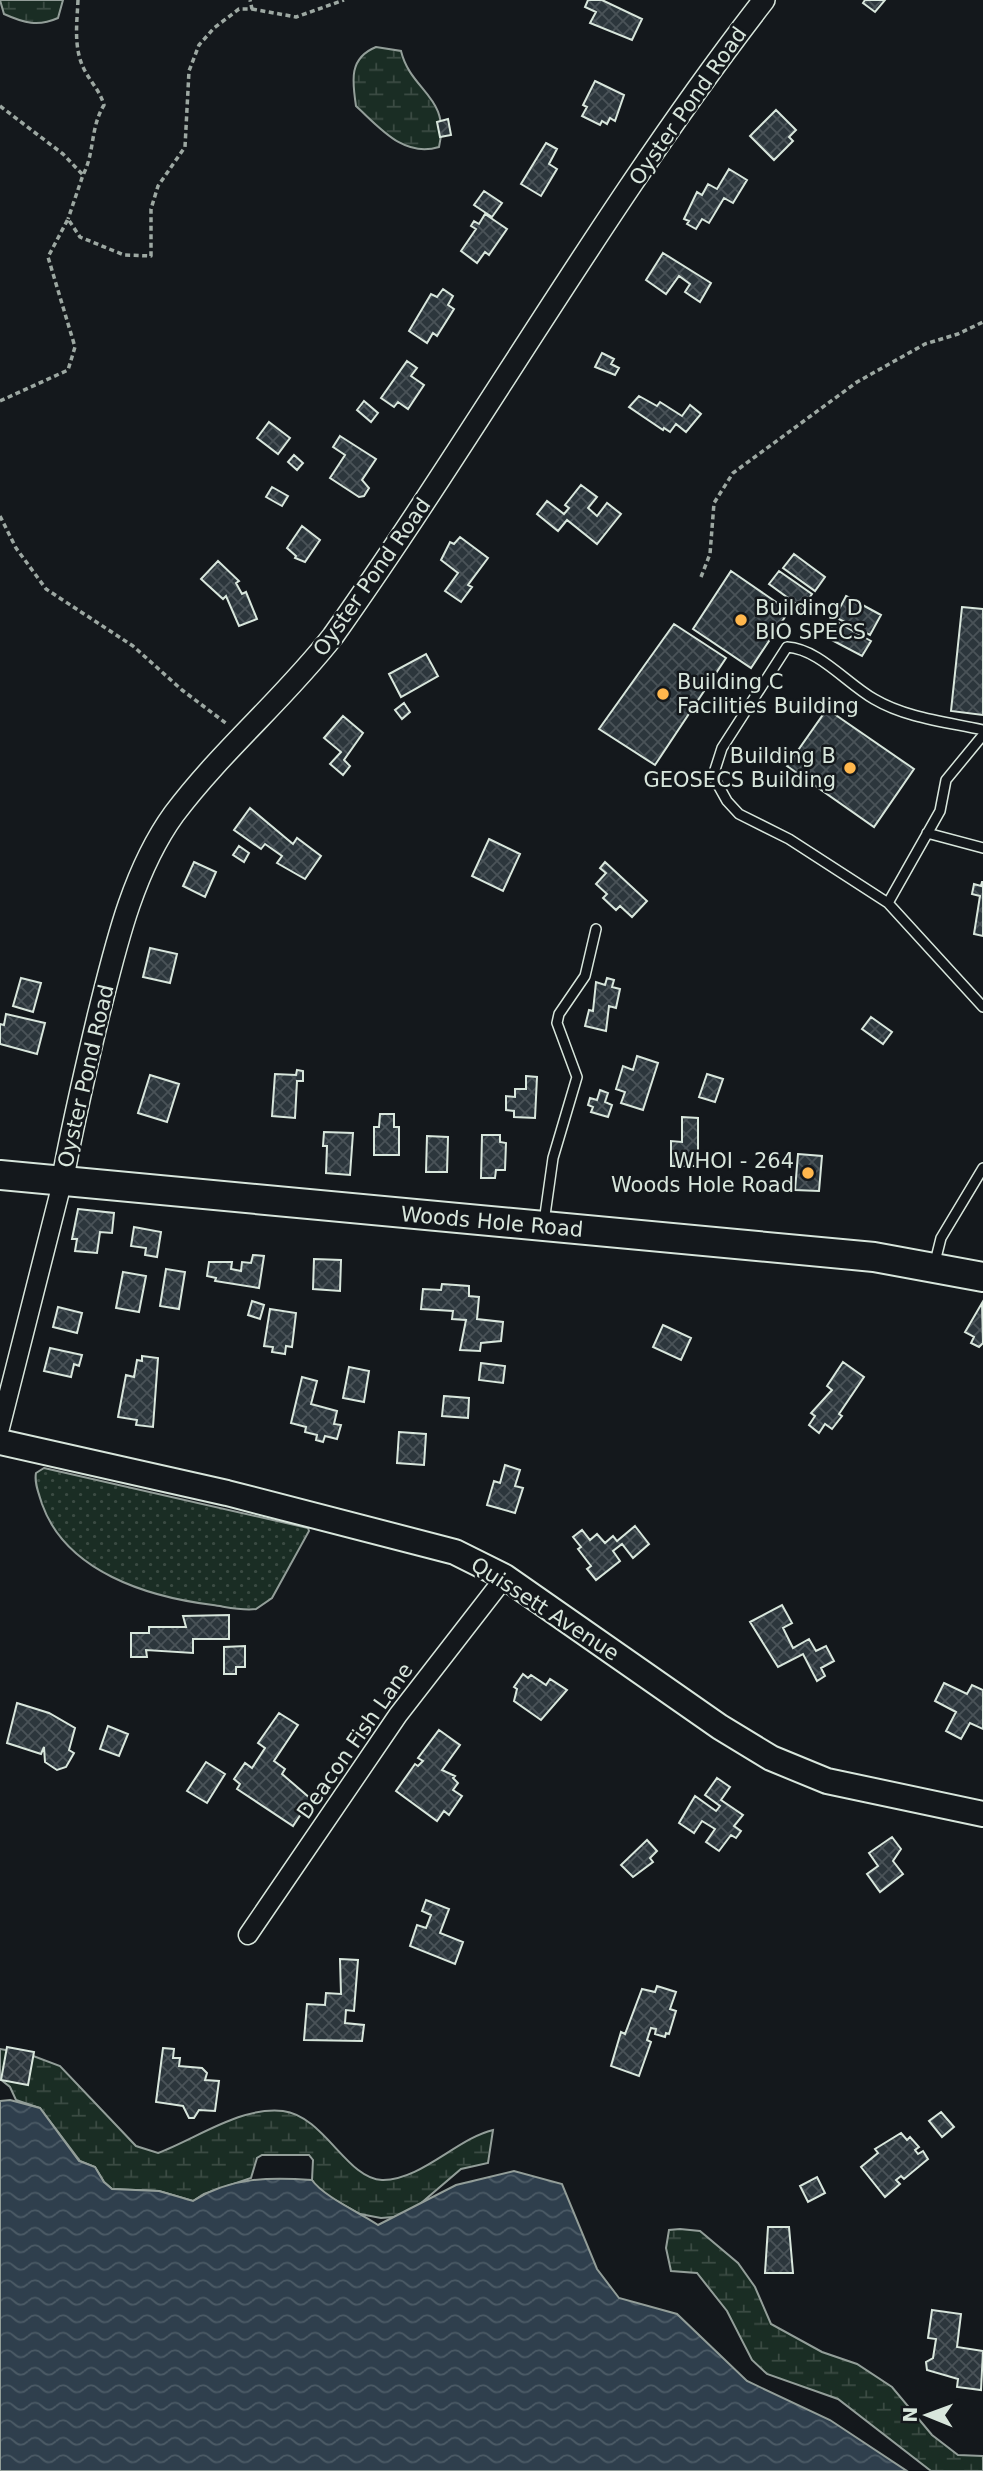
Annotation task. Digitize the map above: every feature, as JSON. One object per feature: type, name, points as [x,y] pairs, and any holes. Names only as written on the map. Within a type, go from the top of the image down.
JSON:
[{"type":"highway","name":"Woods Hole Road","points":[[0,1175],[62,1183],[874,1257],[983,1277]]},
{"type":"main road","name":"Quissett Avenue","points":[[0,1442],[388,1533],[455,1552],[505,1577],[720,1727],[771,1758],[827,1781],[983,1814]]},
{"type":"street","name":"Oyster Pond Road","points":[[62,1183],[103,997],[142,873],[172,817],[241,735],[285,694],[333,636],[648,160],[764,0]]},
{"type":"street","points":[[0,1428],[62,1183]]},
{"type":"street","name":"Deacon Fish Lane","points":[[248,1935],[398,1715],[505,1577]]},
{"type":"lane","points":[[983,730],[900,712],[873,699],[802,648],[786,647],[722,748],[713,776],[727,801],[739,814],[789,839],[888,904],[983,1007]]},
{"type":"lane","points":[[888,904],[940,811],[946,780],[983,736]]},
{"type":"lane","points":[[928,833],[983,848]]},
{"type":"lane","points":[[544,1227],[553,1158],[577,1077],[557,1023],[559,1014],[585,976],[596,929]]},
{"type":"lane","points":[[933,1267],[941,1238],[983,1168]]},
{"type":"path","points":[[0,401],[68,370],[75,347],[59,302],[48,257],[68,219],[91,159],[94,121],[104,105],[98,87],[86,73],[77,51],[78,0]]},
{"type":"path","points":[[250,0],[253,9]]},
{"type":"path","points":[[68,219],[80,237],[124,254],[151,256],[151,209],[158,186],[185,147],[189,71],[199,45],[214,27],[239,9],[253,9],[296,18],[344,0]]},
{"type":"path","points":[[0,106],[63,154],[83,175]]},
{"type":"path","points":[[701,577],[710,554],[714,503],[733,473],[857,382],[925,344],[958,334],[983,322]]},
{"type":"path","points":[[0,516],[16,548],[46,589],[133,646],[182,690],[241,735]]},
{"type":"green space","points":[[0,0],[63,0],[58,18],[37,23],[25,22],[4,14]]},
{"type":"green space","points":[[376,47],[401,51],[406,65],[440,116],[439,147],[426,149],[404,145],[384,132],[356,106],[354,71],[361,57]]},
{"type":"green space","points":[[44,1468],[308,1528],[309,1531],[272,1598],[256,1609],[245,1610],[162,1595],[112,1577],[90,1564],[70,1547],[54,1528],[42,1504],[36,1485],[36,1473]]},
{"type":"green space","points":[[0,2049],[28,2054],[60,2066],[136,2146],[158,2153],[235,2118],[251,2113],[283,2111],[298,2115],[311,2124],[358,2170],[369,2177],[382,2180],[410,2174],[466,2141],[493,2130],[488,2163],[461,2169],[406,2216],[381,2218],[360,2214],[319,2191],[312,2180],[313,2160],[309,2155],[262,2155],[257,2158],[251,2178],[204,2194],[193,2201],[159,2191],[112,2189],[95,2167],[80,2161],[40,2108],[16,2100],[10,2087],[0,2079]]},
{"type":"green space","points":[[669,2230],[700,2231],[738,2263],[755,2287],[771,2324],[822,2352],[857,2364],[892,2387],[932,2435],[958,2455],[983,2456],[983,2471],[931,2471],[838,2399],[767,2374],[752,2360],[727,2311],[697,2273],[671,2271],[666,2248]]},
{"type":"water","points":[[10,2100],[40,2108],[79,2161],[95,2167],[112,2189],[159,2191],[193,2201],[221,2187],[251,2180],[312,2180],[333,2198],[378,2225],[456,2185],[514,2171],[562,2184],[597,2269],[619,2298],[677,2314],[747,2381],[830,2420],[907,2471],[0,2471],[0,2101]]},
{"type":"building","points":[[588,0],[602,0],[642,19],[632,40],[590,23],[596,12],[585,7]]},
{"type":"building","points":[[865,0],[885,0],[875,12],[863,3]]},
{"type":"building","points":[[595,81],[624,95],[615,121],[610,118],[607,124],[602,121],[600,125],[582,116],[587,107],[583,105]]},
{"type":"building","points":[[776,110],[796,130],[789,137],[793,141],[774,160],[750,136]]},
{"type":"building","points":[[448,119],[451,135],[440,137],[437,122]]},
{"type":"building","points":[[546,143],[557,149],[549,164],[557,169],[541,196],[521,184]]},
{"type":"building","points":[[729,169],[747,180],[733,203],[724,198],[709,223],[702,219],[696,229],[687,224],[689,221],[684,219],[697,192],[702,195],[708,184],[717,189]]},
{"type":"building","points":[[484,191],[502,203],[492,217],[474,205]]},
{"type":"building","points":[[485,214],[507,229],[489,255],[485,252],[477,263],[461,251],[476,229],[471,226],[474,221],[479,224]]},
{"type":"building","points":[[663,253],[711,283],[700,302],[685,292],[690,284],[679,276],[666,294],[646,280]]},
{"type":"building","points":[[443,289],[453,296],[448,305],[454,309],[437,336],[433,333],[427,343],[409,331],[431,294],[437,297]]},
{"type":"building","points":[[602,353],[614,359],[611,364],[619,368],[615,375],[595,367]]},
{"type":"building","points":[[407,361],[417,368],[411,376],[424,385],[408,409],[398,402],[394,407],[381,398]]},
{"type":"building","points":[[639,396],[657,406],[660,402],[682,416],[690,405],[701,414],[686,432],[676,424],[670,432],[664,428],[663,430],[629,407]]},
{"type":"building","points":[[364,401],[378,413],[371,422],[357,410]]},
{"type":"building","points":[[269,422],[290,438],[278,454],[257,438]]},
{"type":"building","points":[[340,436],[376,459],[362,480],[369,488],[364,496],[359,497],[330,478],[345,455],[333,447]]},
{"type":"building","points":[[294,455],[303,463],[297,470],[288,462]]},
{"type":"building","points":[[581,485],[597,497],[588,508],[597,516],[607,503],[621,514],[597,544],[567,520],[558,531],[537,514],[547,501],[564,514],[569,508],[565,505]]},
{"type":"building","points":[[272,487],[288,496],[282,506],[266,497]]},
{"type":"building","points":[[302,526],[320,540],[305,562],[295,558],[287,548]]},
{"type":"building","points":[[460,537],[488,558],[468,585],[472,587],[461,602],[445,591],[458,573],[441,560],[450,542],[454,544]]},
{"type":"building","points":[[794,554],[825,577],[815,591],[783,568]]},
{"type":"building","points":[[218,561],[239,581],[236,583],[242,594],[246,592],[257,619],[239,626],[226,596],[223,599],[201,579]]},
{"type":"building","name":"Building D BIO SPECS","points":[[731,571],[789,611],[751,668],[693,629]]},
{"type":"building","points":[[779,571],[812,594],[802,608],[769,584]]},
{"type":"building","points":[[846,596],[881,615],[870,635],[835,617]]},
{"type":"building","points":[[962,607],[983,609],[983,715],[951,711]]},
{"type":"building","points":[[835,621],[871,641],[862,656],[826,637]]},
{"type":"building","name":"Building C Facilities Building","points":[[674,624],[726,658],[655,765],[599,729]]},
{"type":"building","points":[[426,654],[438,676],[401,697],[389,674]]},
{"type":"building","points":[[404,703],[410,712],[402,719],[395,710]]},
{"type":"building","name":"Building B GEOSECS Building","points":[[827,709],[914,769],[874,827],[787,766]]},
{"type":"building","points":[[343,716],[363,733],[344,760],[350,766],[343,775],[330,764],[341,752],[324,738]]},
{"type":"building","points":[[250,808],[293,844],[297,838],[321,856],[305,879],[277,863],[282,856],[265,844],[261,849],[234,830]]},
{"type":"building","points":[[489,839],[520,854],[503,891],[472,876]]},
{"type":"building","points":[[239,846],[249,853],[244,862],[233,855]]},
{"type":"building","points":[[194,862],[216,872],[205,897],[183,886]]},
{"type":"building","points":[[605,862],[647,901],[632,917],[620,906],[616,910],[603,898],[607,894],[596,884],[606,873],[600,868]]},
{"type":"building","points":[[982,882],[983,936],[974,934],[980,896],[972,894],[974,884],[981,886]]},
{"type":"building","points":[[150,948],[177,954],[170,983],[143,977]]},
{"type":"building","points":[[21,978],[41,983],[33,1012],[13,1006]]},
{"type":"building","points":[[607,978],[614,980],[612,987],[620,989],[616,1008],[609,1006],[606,1031],[585,1026],[589,1010],[593,1011],[596,982],[605,985]]},
{"type":"building","points":[[6,1014],[45,1023],[37,1054],[0,1044],[0,1024],[4,1025]]},
{"type":"building","points":[[871,1017],[892,1032],[883,1044],[862,1029]]},
{"type":"building","points":[[637,1056],[658,1063],[643,1110],[621,1103],[625,1092],[616,1089],[623,1066],[633,1070]]},
{"type":"building","points":[[297,1070],[303,1071],[303,1081],[297,1081],[295,1118],[272,1116],[275,1074],[296,1075]]},
{"type":"building","points":[[707,1074],[723,1079],[715,1102],[699,1097]]},
{"type":"building","points":[[150,1075],[179,1084],[167,1122],[138,1113]]},
{"type":"building","points":[[526,1076],[537,1077],[535,1118],[514,1117],[514,1111],[506,1110],[506,1096],[515,1097],[515,1089],[526,1089]]},
{"type":"building","points":[[600,1090],[608,1093],[605,1102],[612,1105],[608,1117],[591,1112],[593,1107],[588,1105],[590,1098],[597,1100]]},
{"type":"building","points":[[380,1114],[394,1114],[394,1127],[399,1127],[399,1155],[374,1155],[374,1127],[379,1127]]},
{"type":"building","points":[[682,1117],[698,1118],[698,1166],[671,1166],[671,1141],[682,1142]]},
{"type":"building","points":[[324,1132],[353,1133],[350,1175],[326,1173],[327,1146],[323,1146]]},
{"type":"building","points":[[482,1135],[500,1135],[500,1142],[506,1143],[505,1170],[496,1170],[495,1178],[481,1178]]},
{"type":"building","points":[[427,1136],[448,1137],[447,1172],[426,1172]]},
{"type":"building","name":"WHOI - 264 Woods Hole Road","points":[[798,1154],[822,1156],[819,1191],[795,1190]]},
{"type":"building","points":[[78,1209],[114,1213],[112,1233],[100,1232],[97,1253],[75,1251],[77,1239],[72,1239]]},
{"type":"building","points":[[134,1227],[161,1232],[157,1257],[145,1255],[146,1248],[131,1246]]},
{"type":"building","points":[[253,1255],[264,1256],[259,1288],[215,1281],[216,1278],[207,1276],[209,1262],[232,1262],[231,1269],[241,1271],[242,1262],[251,1263]]},
{"type":"building","points":[[314,1259],[341,1260],[340,1291],[313,1289]]},
{"type":"building","points":[[166,1269],[185,1272],[179,1309],[160,1306]]},
{"type":"building","points":[[123,1272],[146,1276],[139,1312],[116,1308]]},
{"type":"building","points":[[442,1284],[469,1286],[469,1296],[479,1297],[477,1319],[503,1322],[501,1341],[481,1343],[480,1351],[460,1350],[466,1320],[452,1319],[453,1311],[421,1309],[423,1289],[441,1290]]},
{"type":"building","points":[[252,1301],[264,1305],[260,1319],[248,1315]]},
{"type":"building","points":[[982,1303],[983,1343],[979,1347],[971,1343],[974,1337],[965,1332]]},
{"type":"building","points":[[58,1307],[82,1313],[77,1333],[53,1327]]},
{"type":"building","points":[[270,1309],[296,1313],[292,1347],[286,1346],[285,1354],[272,1352],[273,1347],[264,1346]]},
{"type":"building","points":[[663,1325],[691,1338],[681,1360],[653,1347]]},
{"type":"building","points":[[50,1348],[82,1355],[79,1366],[74,1364],[71,1377],[44,1371]]},
{"type":"building","points":[[142,1356],[158,1358],[153,1427],[136,1425],[137,1420],[118,1417],[126,1375],[134,1377],[137,1360],[142,1361]]},
{"type":"building","points":[[843,1362],[864,1377],[832,1429],[825,1424],[819,1433],[809,1425],[815,1416],[811,1413],[832,1390],[827,1386]]},
{"type":"building","points":[[481,1363],[505,1366],[503,1383],[479,1380]]},
{"type":"building","points":[[349,1367],[369,1371],[364,1402],[343,1398]]},
{"type":"building","points":[[302,1377],[317,1381],[311,1404],[337,1411],[334,1424],[341,1425],[337,1439],[325,1436],[323,1442],[316,1440],[317,1435],[305,1432],[306,1427],[291,1423]]},
{"type":"building","points":[[444,1396],[469,1398],[468,1418],[442,1416]]},
{"type":"building","points":[[399,1432],[426,1434],[424,1465],[397,1463]]},
{"type":"building","points":[[505,1465],[520,1470],[515,1486],[523,1488],[515,1513],[487,1505],[494,1481],[500,1483]]},
{"type":"building","points":[[635,1526],[649,1544],[633,1558],[622,1544],[613,1551],[620,1561],[596,1580],[587,1569],[591,1566],[573,1537],[582,1530],[590,1540],[597,1534],[605,1543],[613,1536],[617,1541]]},
{"type":"building","points":[[782,1605],[792,1623],[783,1628],[793,1648],[809,1639],[816,1651],[826,1646],[834,1661],[821,1668],[825,1676],[817,1681],[803,1654],[778,1667],[750,1622]]},
{"type":"building","points":[[229,1615],[229,1639],[193,1639],[193,1653],[146,1650],[147,1657],[131,1657],[131,1633],[149,1633],[149,1627],[186,1627],[183,1616]]},
{"type":"building","points":[[245,1646],[245,1667],[236,1667],[236,1674],[224,1674],[224,1647]]},
{"type":"building","points":[[523,1674],[528,1678],[531,1675],[546,1685],[550,1679],[567,1690],[541,1720],[514,1701],[517,1689],[514,1687]]},
{"type":"building","points":[[944,1683],[967,1694],[972,1685],[983,1690],[983,1729],[970,1723],[961,1739],[946,1731],[956,1712],[935,1701]]},
{"type":"building","points":[[17,1703],[49,1713],[75,1728],[69,1750],[74,1753],[66,1767],[57,1770],[45,1762],[44,1747],[41,1754],[7,1743]]},
{"type":"building","points":[[279,1713],[298,1725],[274,1761],[285,1769],[282,1774],[311,1799],[293,1826],[237,1789],[240,1784],[234,1779],[245,1763],[252,1768],[265,1748],[258,1743]]},
{"type":"building","points":[[108,1726],[128,1734],[119,1756],[100,1749]]},
{"type":"building","points":[[439,1730],[460,1745],[442,1770],[455,1776],[453,1778],[458,1783],[453,1790],[462,1796],[449,1815],[444,1811],[437,1821],[396,1791],[415,1764],[418,1766],[423,1761],[418,1758]]},
{"type":"building","points":[[206,1762],[225,1774],[207,1803],[187,1791]]},
{"type":"building","points":[[717,1778],[730,1787],[721,1800],[743,1815],[734,1826],[741,1831],[736,1838],[731,1835],[719,1851],[706,1842],[715,1829],[702,1821],[694,1833],[679,1823],[695,1796],[716,1811],[720,1806],[705,1795]]},
{"type":"building","points":[[892,1837],[901,1849],[893,1861],[903,1874],[880,1892],[867,1874],[878,1866],[869,1853]]},
{"type":"building","points":[[647,1840],[657,1851],[650,1858],[653,1862],[633,1877],[621,1865]]},
{"type":"building","points":[[426,1900],[449,1909],[440,1933],[463,1942],[455,1964],[410,1946],[417,1925],[426,1928],[431,1915],[422,1911]]},
{"type":"building","points":[[340,1959],[358,1960],[354,2011],[346,2010],[345,2023],[364,2025],[362,2041],[304,2040],[307,2004],[325,2005],[326,1993],[341,1994]]},
{"type":"building","points":[[657,1986],[676,1992],[670,2009],[676,2011],[669,2034],[666,2033],[665,2037],[655,2034],[656,2029],[651,2028],[647,2040],[651,2042],[639,2076],[611,2066],[621,2032],[625,2034],[642,1989],[655,1992]]},
{"type":"building","points":[[7,2047],[34,2052],[28,2085],[1,2080]]},
{"type":"building","points":[[163,2048],[174,2049],[173,2058],[180,2058],[179,2066],[202,2068],[207,2073],[205,2080],[219,2081],[215,2111],[199,2110],[194,2118],[189,2118],[183,2106],[156,2102]]},
{"type":"building","points":[[941,2112],[954,2127],[942,2137],[929,2121]]},
{"type":"building","points":[[901,2133],[907,2140],[910,2137],[919,2147],[915,2150],[918,2154],[923,2151],[928,2159],[904,2179],[901,2176],[896,2180],[900,2184],[885,2197],[861,2167],[878,2153],[875,2149]]},
{"type":"building","points":[[817,2177],[825,2193],[808,2202],[800,2186]]},
{"type":"building","points":[[768,2227],[789,2227],[793,2273],[765,2273]]},
{"type":"building","points":[[932,2310],[961,2314],[957,2347],[983,2351],[981,2390],[957,2387],[958,2379],[927,2370],[926,2362],[933,2358],[936,2339],[928,2338]]},
{"type":"place","name":"Building D BIO SPECS","points":[[741,620]]},
{"type":"place","name":"Building C Facilities Building","points":[[663,694]]},
{"type":"place","name":"Building B GEOSECS Building","points":[[850,768]]},
{"type":"place","name":"WHOI - 264 Woods Hole Road","points":[[808,1173]]}]
